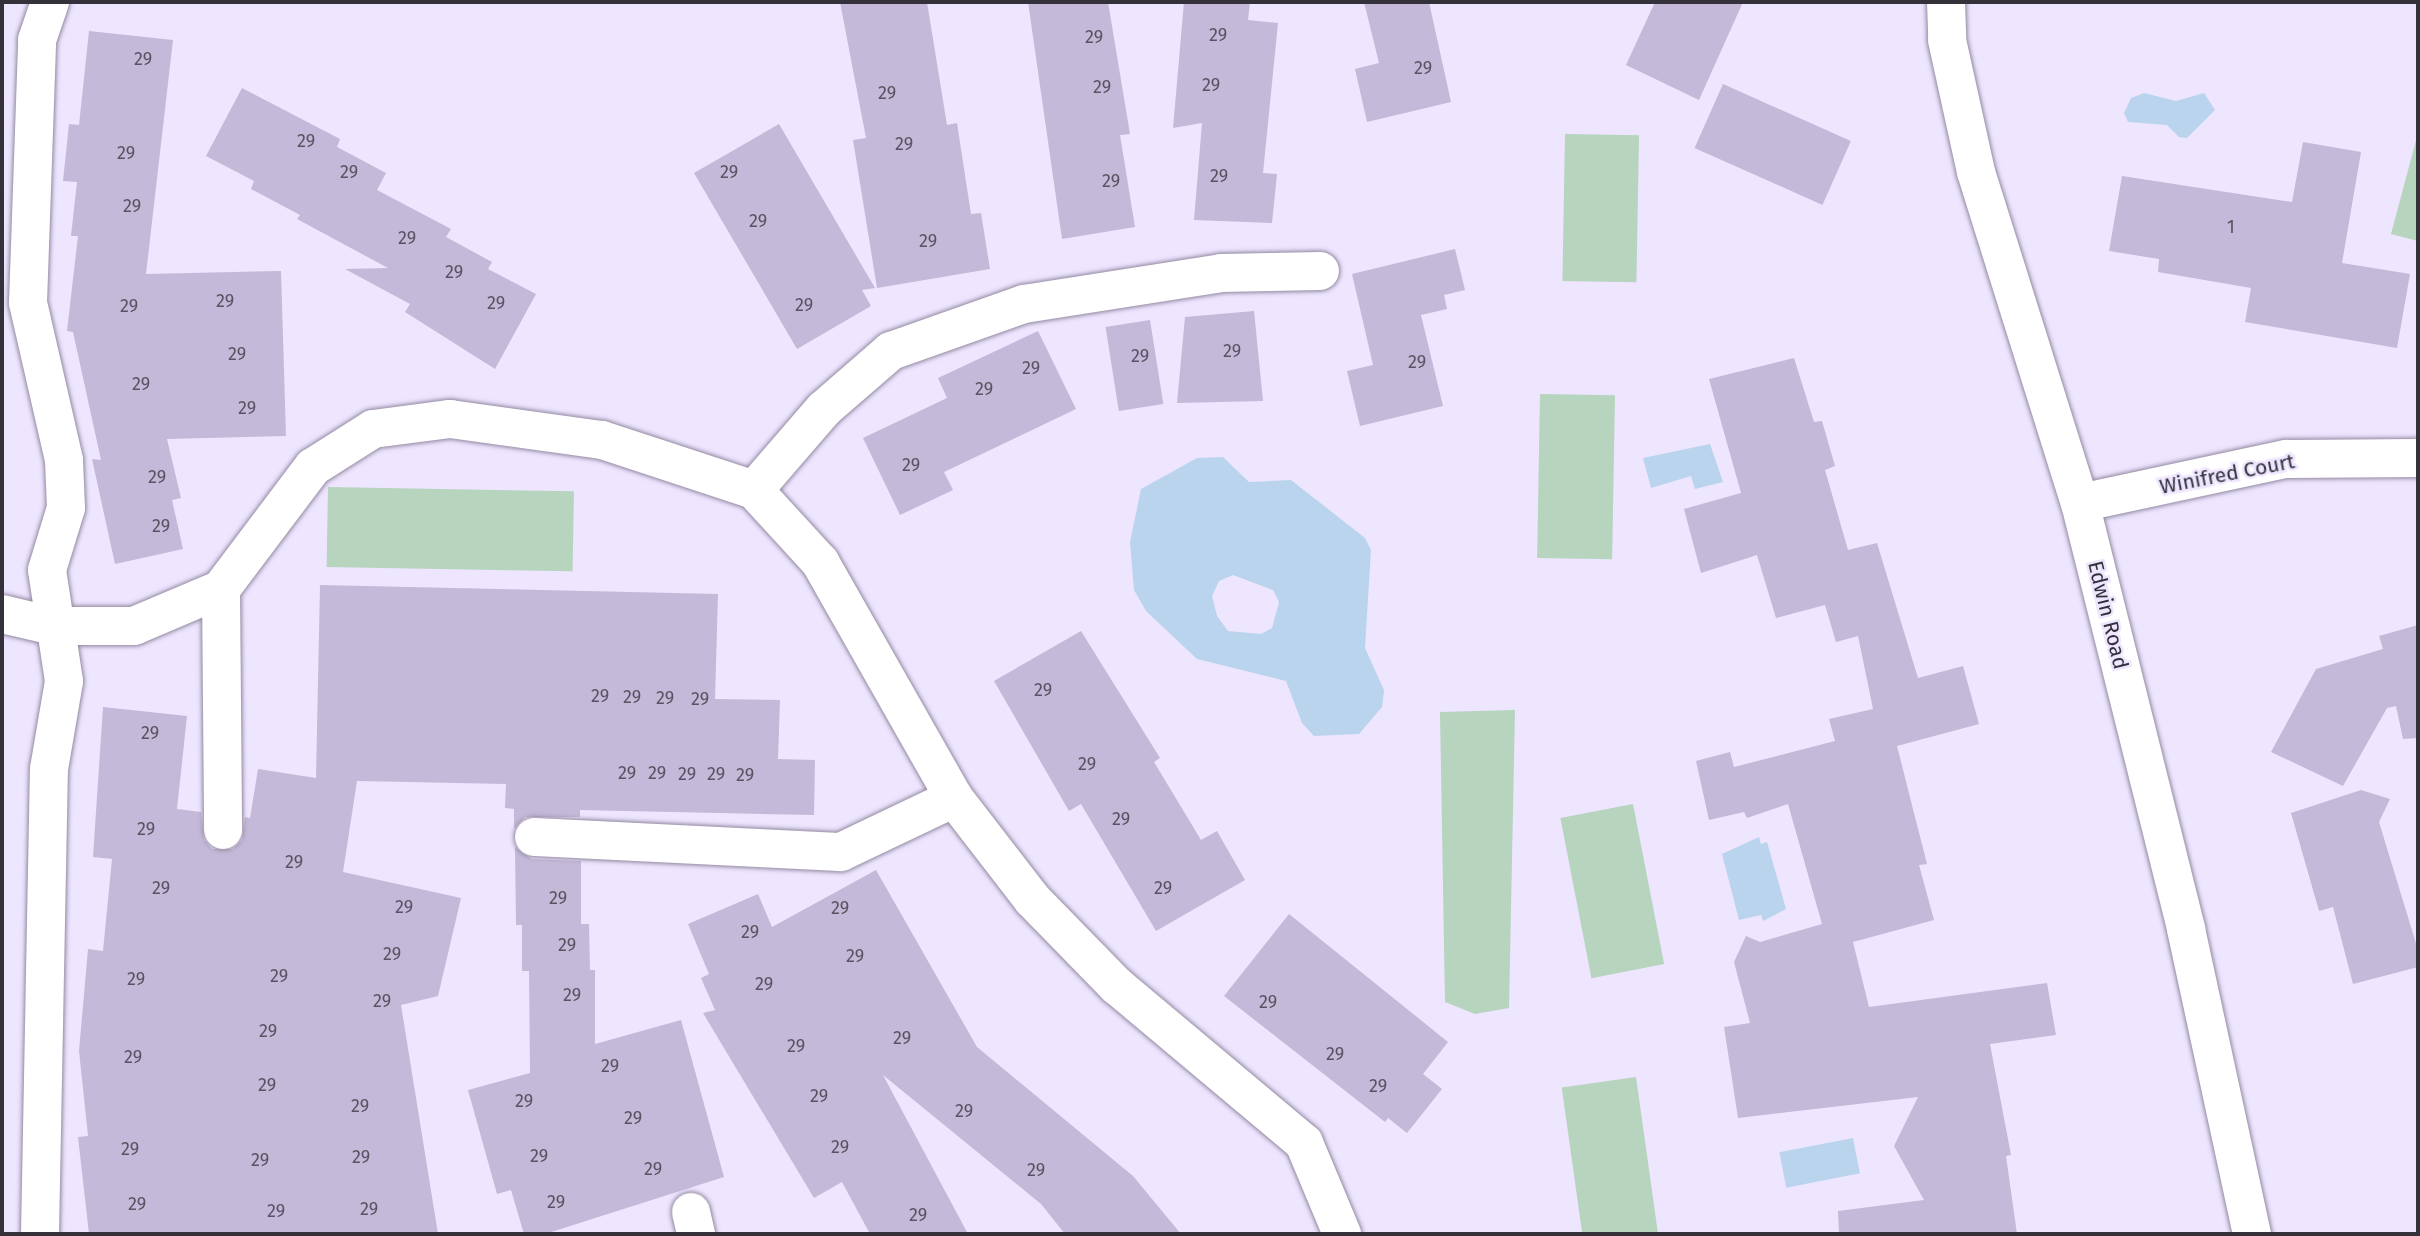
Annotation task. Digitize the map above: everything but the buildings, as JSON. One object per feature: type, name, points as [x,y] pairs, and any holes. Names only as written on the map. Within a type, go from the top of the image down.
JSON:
[{"type":"street","points":[[40,1234],[49,769],[64,681],[53,626],[47,570],[66,508],[64,460],[28,303],[37,40],[50,2]]},
{"type":"street","name":"Edwin Road","points":[[1946,2],[1947,40],[1976,172],[2080,503],[2186,929],[2252,1234]]},
{"type":"street","points":[[754,490],[824,409],[891,351],[1024,304],[1221,273],[1320,271]]},
{"type":"street","points":[[2,614],[53,626],[134,626],[221,589],[313,467],[373,429],[450,419],[602,440],[754,490],[820,562],[954,798],[1032,899],[1117,986],[1304,1143],[1342,1234]]},
{"type":"street","name":"Winifred Court","points":[[2080,503],[2286,459],[2418,457]]},
{"type":"street","points":[[221,589],[223,830]]},
{"type":"street","points":[[534,837],[841,852],[954,798]]},
{"type":"green space","points":[[2418,133],[2418,241],[2391,234]]},
{"type":"green space","points":[[1565,134],[1639,135],[1636,282],[1562,281]]},
{"type":"green space","points":[[1540,394],[1615,395],[1612,559],[1537,558]]},
{"type":"green space","points":[[328,487],[574,491],[573,571],[327,567]]},
{"type":"green space","points":[[1515,710],[1509,1008],[1475,1014],[1445,1002],[1440,712]]},
{"type":"green space","points":[[1633,804],[1664,964],[1591,978],[1560,818]]},
{"type":"green space","points":[[1636,1077],[1658,1234],[1582,1234],[1562,1087]]},
{"type":"water","points":[[2144,93],[2176,101],[2204,93],[2215,110],[2187,138],[2179,137],[2167,125],[2128,122],[2124,113],[2131,98]]},
{"type":"water","points":[[1710,444],[1723,482],[1695,489],[1691,476],[1651,488],[1643,458]]},
{"type":"water","points":[[1223,457],[1249,482],[1291,480],[1365,538],[1371,550],[1365,648],[1384,690],[1382,707],[1359,734],[1314,736],[1302,723],[1286,681],[1197,659],[1146,611],[1134,590],[1130,542],[1141,489],[1197,458]],"holes":[[[1233,575],[1273,590],[1279,602],[1272,628],[1261,634],[1228,631],[1217,616],[1212,596],[1219,581]]]},
{"type":"water","points":[[1759,837],[1761,844],[1767,842],[1786,909],[1763,921],[1761,915],[1739,920],[1722,854]]},
{"type":"water","points":[[1853,1138],[1860,1173],[1786,1188],[1779,1152]]}]
